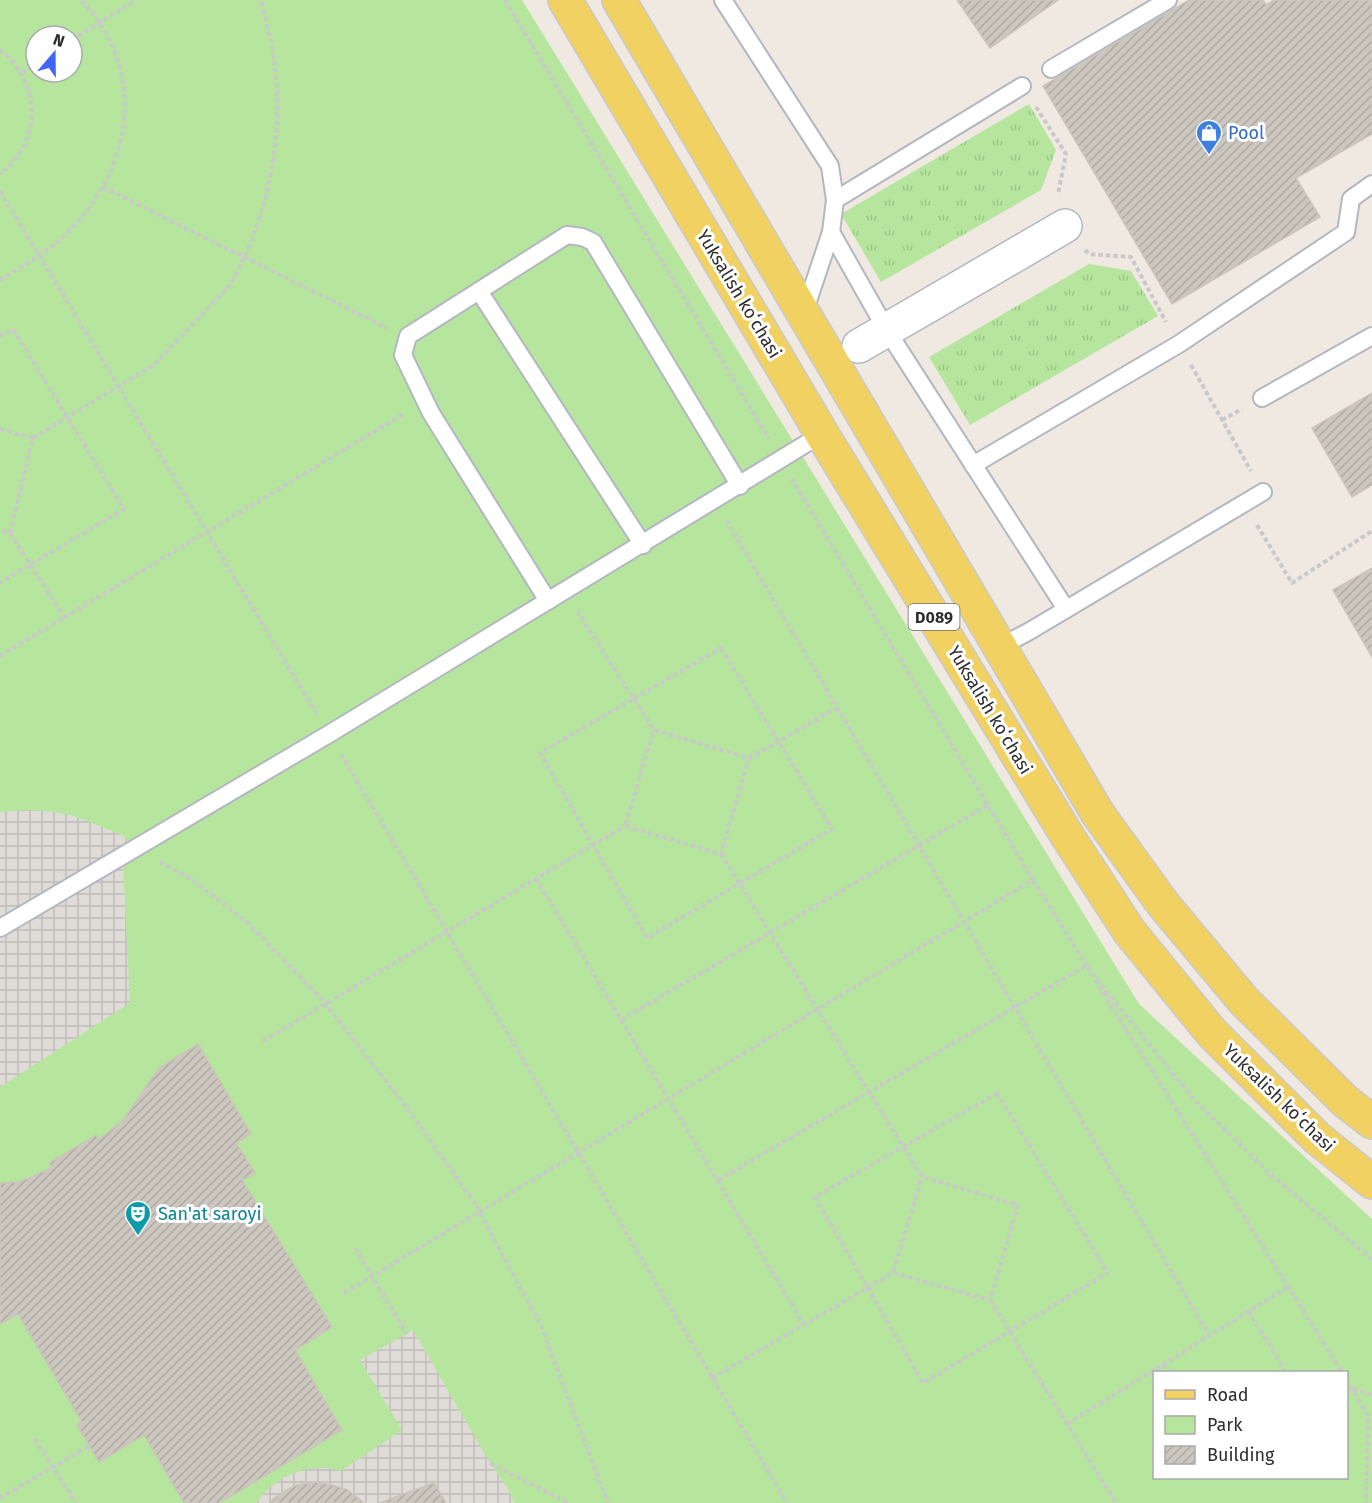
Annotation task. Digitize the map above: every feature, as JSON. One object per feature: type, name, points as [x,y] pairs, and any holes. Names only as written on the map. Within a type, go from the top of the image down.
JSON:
[{"type":"main road","name":"Yuksalish koʻchasi","points":[[565,0],[822,434],[1068,837],[1129,930],[1212,1033],[1317,1138],[1372,1182]]},
{"type":"main road","name":"D089","points":[[619,0],[1098,814],[1164,904],[1244,1001],[1345,1101],[1372,1122]]},
{"type":"street","points":[[872,338],[1065,226]]},
{"type":"lane","points":[[723,0],[830,166],[835,200],[831,232],[804,315]]},
{"type":"lane","points":[[1051,69],[1168,0]]},
{"type":"lane","points":[[835,200],[1022,86]]},
{"type":"lane","points":[[973,465],[1179,344],[1346,232],[1351,199],[1372,184]]},
{"type":"lane","points":[[831,232],[872,338],[973,465],[1066,609]]},
{"type":"lane","points":[[548,602],[426,402],[403,355],[408,336],[567,235],[582,237],[593,242],[740,486]]},
{"type":"lane","points":[[479,291],[642,545]]},
{"type":"lane","points":[[1262,399],[1372,336]]},
{"type":"lane","points":[[0,928],[329,734],[822,434]]},
{"type":"lane","points":[[999,647],[1263,492]]},
{"type":"path","points":[[0,280],[39,257],[79,221],[103,186],[120,144],[125,96],[122,71],[100,22],[81,0]]},
{"type":"path","points":[[84,32],[136,0]]},
{"type":"path","points":[[10,533],[33,438],[154,365],[231,284],[264,205],[273,163],[277,126],[277,88],[273,51],[261,0]]},
{"type":"path","points":[[505,0],[1033,880],[1341,1371]]},
{"type":"path","points":[[0,50],[10,57],[22,73],[29,89],[32,106],[32,123],[27,141],[18,156],[0,174]]},
{"type":"path","points":[[1022,86],[1066,154],[1058,195],[1065,226],[1089,254],[1131,257],[1263,492]]},
{"type":"path","points":[[103,186],[389,329],[408,336]]},
{"type":"path","points":[[0,191],[329,734],[787,1503]]},
{"type":"path","points":[[0,336],[13,329],[124,509],[0,583]]},
{"type":"path","points":[[0,656],[426,402]]},
{"type":"path","points":[[0,429],[33,438]]},
{"type":"path","points":[[714,501],[1209,1335]]},
{"type":"path","points":[[1245,503],[1292,583],[1372,531]]},
{"type":"path","points":[[0,530],[10,533],[64,617]]},
{"type":"path","points":[[564,592],[654,730],[749,758]]},
{"type":"path","points":[[721,648],[778,742],[832,829],[647,938],[540,753],[721,648]]},
{"type":"path","points":[[721,854],[749,758],[837,708]]},
{"type":"path","points":[[263,1041],[625,826],[654,730]]},
{"type":"path","points":[[621,1020],[988,806]]},
{"type":"path","points":[[625,826],[721,854],[922,1176],[1018,1204],[990,1300]]},
{"type":"path","points":[[136,849],[193,879],[249,924],[325,1003],[407,1108],[479,1212],[541,1326],[608,1503]]},
{"type":"path","points":[[536,878],[804,1324]]},
{"type":"path","points":[[344,1293],[1033,880]]},
{"type":"path","points":[[718,1180],[1086,966]]},
{"type":"path","points":[[1086,966],[1191,1096],[1270,1174],[1372,1259]]},
{"type":"path","points":[[997,1093],[1108,1273],[923,1383],[815,1197],[903,1147],[997,1093]]},
{"type":"path","points":[[712,1377],[893,1273],[922,1176]]},
{"type":"path","points":[[355,1248],[407,1334]]},
{"type":"path","points":[[893,1273],[990,1300],[1116,1503]]},
{"type":"path","points":[[1067,1424],[1288,1287]]},
{"type":"path","points":[[1248,1311],[1285,1370]]},
{"type":"path","points":[[1163,1364],[1168,1371]]},
{"type":"path","points":[[1348,1382],[1368,1415],[1366,1503]]},
{"type":"path","points":[[1352,1389],[1372,1395]]},
{"type":"path","points":[[35,1439],[76,1503]]},
{"type":"path","points":[[0,1498],[89,1446]]},
{"type":"path","points":[[490,1463],[568,1503]]},
{"type":"green space","points":[[0,0],[522,0],[1139,1004],[1372,1219],[1372,1503],[0,1503]]},
{"type":"green space","points":[[1029,104],[1056,150],[1041,190],[881,282],[841,214]]},
{"type":"green space","points":[[1089,264],[1131,271],[1158,316],[970,425],[929,357]]},
{"type":"shaded area","points":[[28,810],[74,816],[122,835],[136,849],[123,865],[130,1003],[0,1087],[0,812]]},
{"type":"shaded area","points":[[413,1330],[490,1463],[508,1489],[514,1503],[446,1503],[434,1483],[379,1503],[364,1503],[348,1490],[315,1482],[269,1503],[256,1503],[270,1487],[285,1477],[303,1470],[317,1468],[341,1471],[402,1430],[360,1360]]},
{"type":"building","points":[[957,0],[1058,0],[990,48]]},
{"type":"building","name":"Pool","points":[[1189,0],[1263,0],[1266,5],[1274,0],[1372,0],[1372,134],[1296,178],[1320,217],[1172,304],[1043,86]]},
{"type":"building","points":[[1372,393],[1372,485],[1352,497],[1312,428]]},
{"type":"building","points":[[1372,568],[1372,657],[1333,590]]},
{"type":"building","name":"San'at saroyi","points":[[198,1044],[251,1134],[236,1143],[255,1173],[242,1180],[332,1327],[295,1350],[342,1430],[219,1503],[184,1503],[144,1435],[99,1462],[77,1425],[82,1422],[18,1314],[0,1324],[0,1183],[19,1182],[52,1168],[49,1163],[96,1135],[99,1140],[124,1119],[159,1068]]},
{"type":"building","points":[[315,1482],[348,1490],[364,1503],[269,1503],[282,1492],[297,1485]]},
{"type":"building","points":[[434,1483],[446,1503],[379,1503]]},
{"type":"place","name":"Pool","points":[[1209,156]]},
{"type":"place","name":"San'at saroyi","points":[[138,1237]]}]
